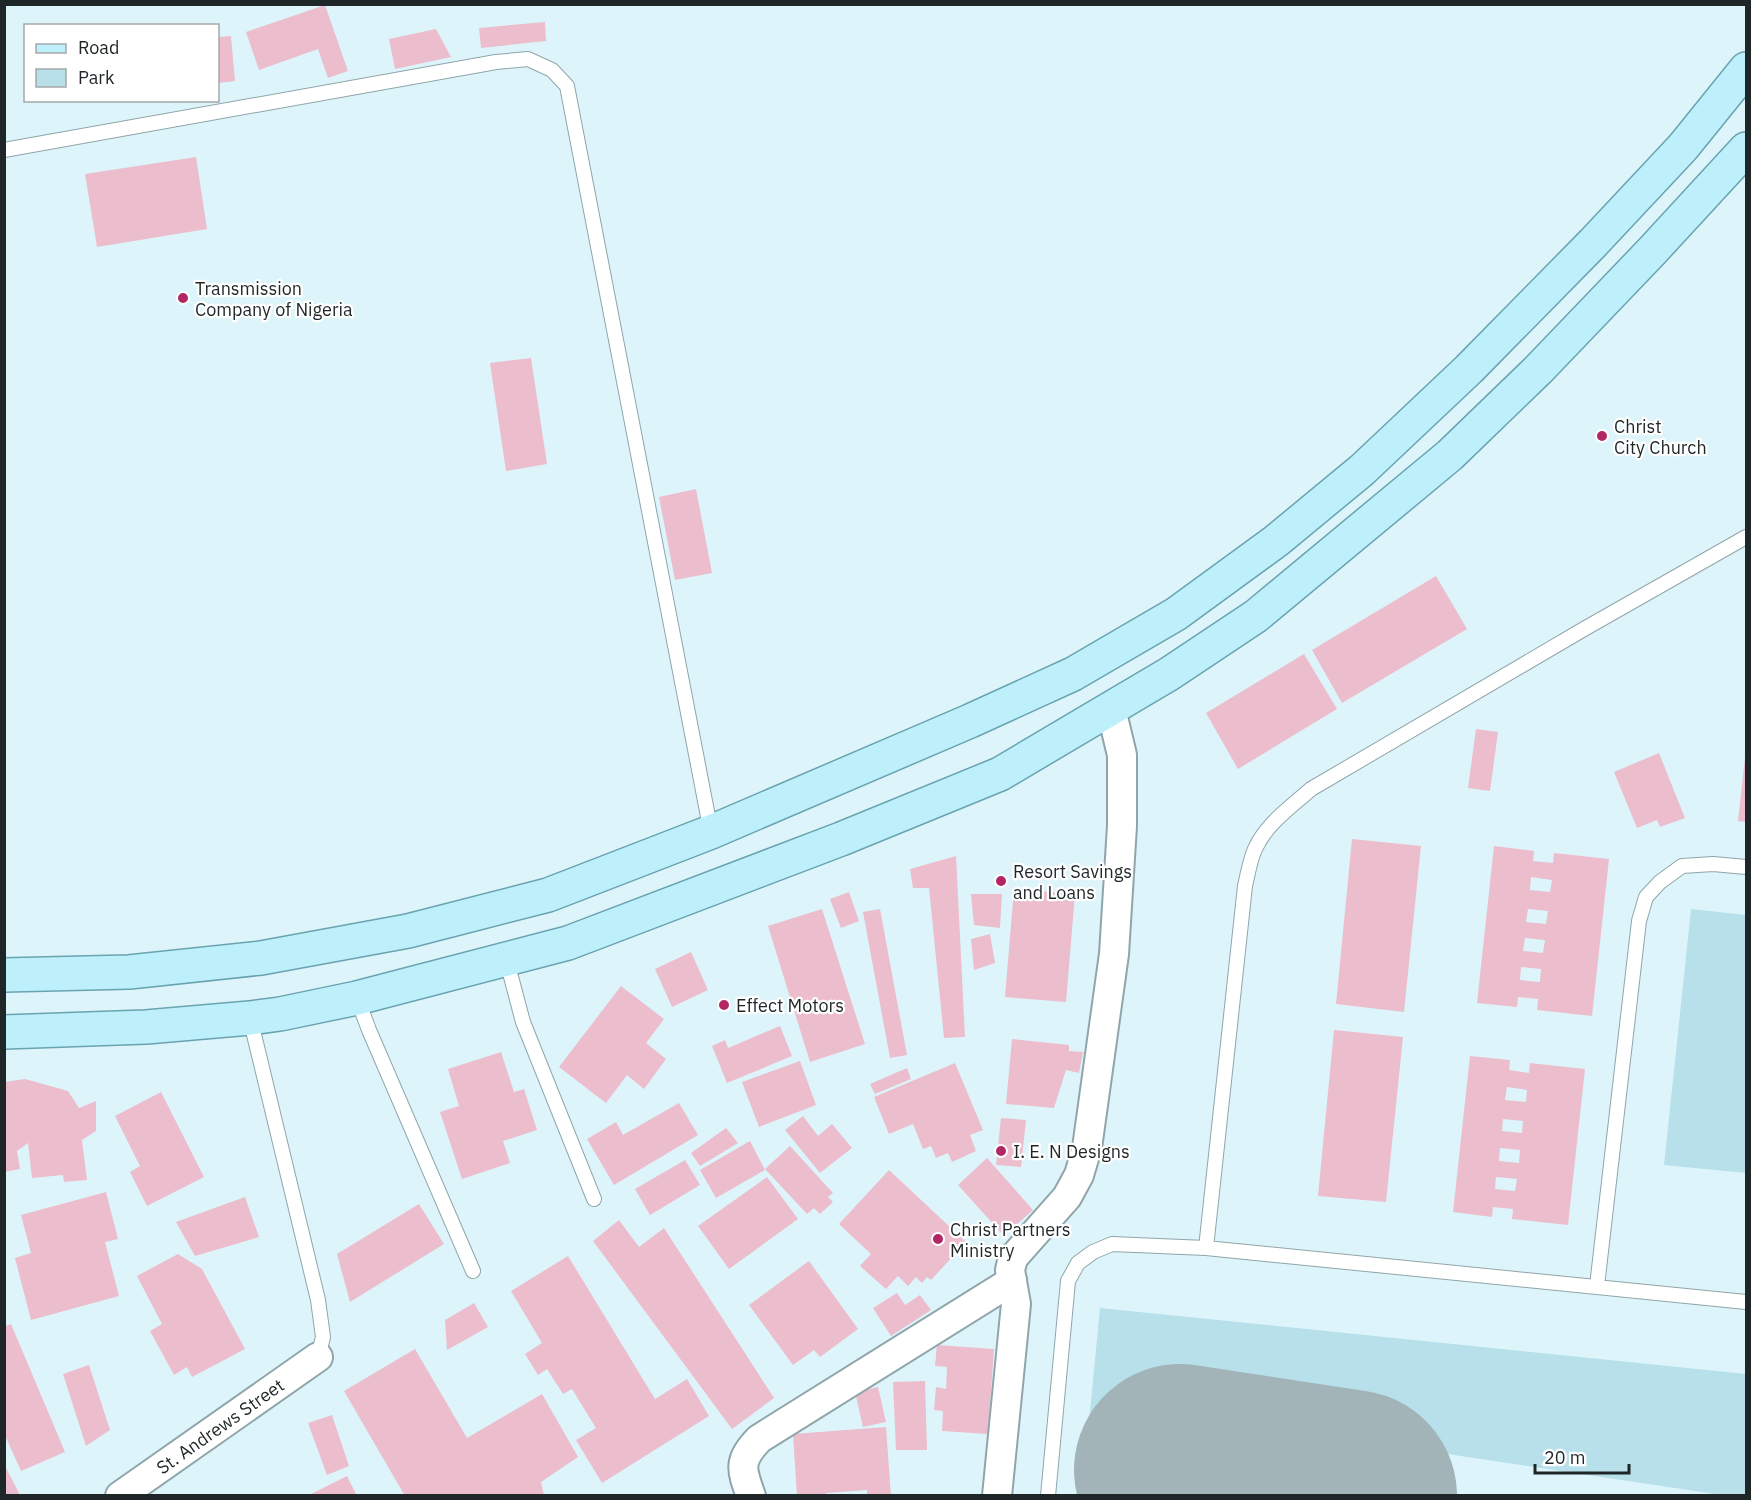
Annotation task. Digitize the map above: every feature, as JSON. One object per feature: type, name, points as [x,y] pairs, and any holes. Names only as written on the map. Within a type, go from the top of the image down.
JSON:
[{"type":"main road","points":[[4,975],[129,972],[261,958],[408,931],[548,895],[711,832],[1073,675],[1176,614],[1276,541],[1362,470],[1486,352],[1593,243],[1674,155],[1746,69]]},
{"type":"main road","points":[[4,1032],[146,1027],[250,1018],[357,998],[568,943],[1000,774],[1111,710],[1256,616],[1450,455],[1538,370],[1746,149]]},
{"type":"street","points":[[997,1496],[1016,1304],[1010,1270],[1013,1258],[1067,1197],[1080,1175],[1087,1148],[1114,954],[1122,826],[1122,755],[1111,710]]},
{"type":"street","points":[[751,1496],[743,1465],[747,1452],[759,1439],[1012,1281]]},
{"type":"street","name":"St. Andrews Street","points":[[120,1496],[318,1357]]},
{"type":"lane","points":[[4,150],[496,62],[528,59],[552,70],[567,86],[711,832]]},
{"type":"lane","points":[[1206,1248],[1245,886],[1255,848],[1263,836],[1276,819],[1311,789],[1746,537]]},
{"type":"lane","points":[[1597,1286],[1639,921],[1646,897],[1660,882],[1682,866],[1713,864],[1746,867]]},
{"type":"lane","points":[[506,958],[523,1022],[594,1199]]},
{"type":"lane","points":[[357,998],[473,1271]]},
{"type":"lane","points":[[250,1018],[318,1300],[323,1337],[318,1357]]},
{"type":"lane","points":[[1048,1496],[1068,1281],[1078,1263],[1093,1252],[1112,1244],[1206,1248],[1746,1302]]},
{"type":"green space","points":[[1691,909],[1746,915],[1746,1173],[1664,1165]]},
{"type":"green space","points":[[1100,1308],[1746,1374],[1746,1495],[1722,1495],[1159,1411],[1147,1495],[1082,1495]]},
{"type":"building","points":[[325,5],[348,71],[328,78],[318,49],[259,70],[246,32]]},
{"type":"building","points":[[545,22],[546,41],[481,48],[479,28]]},
{"type":"building","points":[[436,29],[451,57],[395,69],[389,39]]},
{"type":"building","points":[[231,36],[235,81],[219,83],[219,37]]},
{"type":"building","points":[[196,157],[207,229],[97,247],[85,174]]},
{"type":"building","points":[[531,358],[547,464],[506,471],[490,363]]},
{"type":"building","points":[[696,489],[712,573],[675,580],[659,497]]},
{"type":"building","points":[[1436,576],[1467,629],[1342,703],[1312,650]]},
{"type":"building","points":[[1304,654],[1337,709],[1238,769],[1206,713]]},
{"type":"building","points":[[1476,729],[1498,732],[1490,791],[1468,788]]},
{"type":"building","points":[[1659,753],[1685,818],[1660,827],[1657,820],[1637,828],[1614,772]]},
{"type":"building","points":[[1746,758],[1746,822],[1738,821]]},
{"type":"building","points":[[1352,839],[1421,846],[1404,1012],[1336,1004]]},
{"type":"building","points":[[1494,846],[1534,851],[1533,861],[1553,863],[1554,853],[1609,859],[1592,1016],[1537,1010],[1538,999],[1518,997],[1517,1007],[1477,1003]],"holes":[[[1531,877],[1552,880],[1550,892],[1530,890]],[[1528,909],[1548,911],[1546,924],[1526,922]],[[1525,938],[1545,940],[1543,953],[1523,951]],[[1521,967],[1541,969],[1540,982],[1520,980]]]},
{"type":"building","points":[[956,856],[965,1037],[944,1038],[929,888],[913,888],[910,869]]},
{"type":"building","points":[[1014,889],[1075,894],[1066,1002],[1005,997]]},
{"type":"building","points":[[849,892],[859,921],[841,928],[830,899]]},
{"type":"building","points":[[971,894],[1002,894],[1000,928],[974,925]]},
{"type":"building","points":[[822,909],[865,1044],[810,1062],[768,926]]},
{"type":"building","points":[[880,909],[907,1055],[890,1058],[863,912]]},
{"type":"building","points":[[990,934],[995,963],[974,970],[971,939]]},
{"type":"building","points":[[691,952],[708,990],[672,1007],[655,969]]},
{"type":"building","points":[[621,986],[664,1019],[646,1043],[666,1059],[644,1089],[627,1075],[606,1103],[559,1067]]},
{"type":"building","points":[[780,1026],[792,1056],[727,1083],[712,1046],[725,1040],[728,1048]]},
{"type":"building","points":[[1334,1030],[1403,1037],[1386,1202],[1318,1196]]},
{"type":"building","points":[[1012,1039],[1069,1045],[1069,1051],[1083,1052],[1079,1073],[1066,1070],[1054,1108],[1006,1104]]},
{"type":"building","points":[[501,1052],[514,1092],[524,1089],[537,1130],[503,1141],[510,1163],[462,1179],[440,1112],[459,1106],[448,1069]]},
{"type":"building","points":[[1470,1056],[1510,1060],[1509,1070],[1529,1073],[1530,1063],[1585,1069],[1568,1225],[1512,1219],[1513,1209],[1493,1207],[1492,1217],[1453,1212]],"holes":[[[1507,1087],[1527,1090],[1526,1102],[1505,1100]],[[1503,1119],[1523,1121],[1522,1133],[1502,1131]],[[1500,1148],[1520,1150],[1519,1163],[1499,1161]],[[1496,1177],[1517,1179],[1515,1191],[1495,1189]]]},
{"type":"building","points":[[800,1061],[816,1105],[759,1127],[742,1082]]},
{"type":"building","points":[[955,1063],[983,1130],[970,1135],[976,1151],[952,1162],[948,1153],[936,1158],[931,1146],[923,1149],[913,1124],[889,1134],[874,1097]]},
{"type":"building","points":[[907,1068],[911,1079],[875,1094],[870,1084]]},
{"type":"building","points":[[25,1079],[68,1091],[79,1108],[96,1101],[96,1131],[82,1140],[87,1180],[64,1182],[63,1175],[32,1178],[28,1143],[17,1151],[20,1169],[4,1172],[4,1082]]},
{"type":"building","points":[[161,1092],[204,1177],[147,1206],[130,1172],[140,1166],[115,1116]]},
{"type":"building","points":[[679,1103],[698,1135],[614,1185],[587,1139],[616,1122],[623,1135]]},
{"type":"building","points":[[803,1116],[818,1136],[832,1124],[852,1148],[820,1173],[785,1130]]},
{"type":"building","points":[[1001,1118],[1026,1120],[1021,1167],[996,1165]]},
{"type":"building","points":[[726,1128],[738,1143],[700,1166],[691,1153]]},
{"type":"building","points":[[750,1141],[765,1170],[716,1198],[700,1170]]},
{"type":"building","points":[[790,1146],[833,1193],[828,1197],[833,1202],[820,1214],[814,1208],[807,1214],[765,1169]]},
{"type":"building","points":[[987,1158],[1033,1210],[1004,1236],[958,1185]]},
{"type":"building","points":[[685,1160],[700,1185],[650,1215],[635,1189]]},
{"type":"building","points":[[889,1170],[966,1242],[931,1280],[927,1277],[922,1283],[916,1277],[908,1286],[898,1276],[886,1289],[860,1266],[871,1254],[839,1224]]},
{"type":"building","points":[[767,1177],[798,1219],[729,1269],[698,1226]]},
{"type":"building","points":[[106,1192],[118,1239],[105,1242],[119,1296],[31,1320],[15,1258],[31,1253],[21,1215]]},
{"type":"building","points":[[245,1197],[259,1237],[195,1256],[176,1222]]},
{"type":"building","points":[[419,1204],[444,1244],[350,1302],[337,1254]]},
{"type":"building","points":[[619,1220],[639,1247],[664,1228],[774,1398],[732,1429],[593,1241]]},
{"type":"building","points":[[178,1254],[202,1269],[245,1349],[192,1377],[187,1367],[174,1375],[150,1331],[162,1324],[137,1276]]},
{"type":"building","points":[[568,1256],[655,1399],[687,1379],[709,1416],[602,1483],[576,1440],[596,1428],[572,1389],[563,1394],[547,1369],[538,1375],[525,1354],[542,1343],[511,1291]]},
{"type":"building","points":[[809,1261],[858,1329],[820,1357],[814,1350],[793,1365],[749,1305]]},
{"type":"building","points":[[897,1293],[905,1305],[920,1295],[931,1310],[891,1336],[873,1308]]},
{"type":"building","points":[[474,1303],[488,1327],[447,1350],[445,1320]]},
{"type":"building","points":[[11,1324],[65,1452],[21,1471],[4,1433],[4,1327]]},
{"type":"building","points":[[937,1345],[994,1349],[988,1434],[942,1431],[943,1411],[934,1410],[936,1387],[946,1389],[947,1367],[935,1366]]},
{"type":"building","points":[[415,1349],[467,1438],[542,1394],[578,1457],[541,1482],[544,1496],[405,1496],[344,1391]]},
{"type":"building","points":[[89,1365],[110,1430],[86,1446],[63,1374]]},
{"type":"building","points":[[925,1381],[927,1450],[896,1450],[893,1382]]},
{"type":"building","points":[[878,1387],[886,1422],[863,1427],[855,1392]]},
{"type":"building","points":[[332,1415],[349,1466],[327,1475],[308,1423]]},
{"type":"building","points":[[886,1427],[891,1496],[867,1496],[867,1490],[826,1493],[827,1496],[797,1496],[793,1434]]},
{"type":"building","points":[[4,1464],[20,1495],[4,1496]]},
{"type":"building","points":[[347,1476],[357,1496],[307,1496]]},
{"type":"runway","points":[[1180,1470],[1351,1496]]},
{"type":"place","name":"Transmission Company of Nigeria","points":[[183,298]]},
{"type":"place","name":"Christ City Church","points":[[1602,436]]},
{"type":"place","name":"Resort Savings and Loans","points":[[1001,881]]},
{"type":"place","name":"Effect Motors","points":[[724,1005]]},
{"type":"place","name":"I. E. N Designs","points":[[1001,1151]]},
{"type":"place","name":"Christ Partners Ministry","points":[[938,1239]]}]
